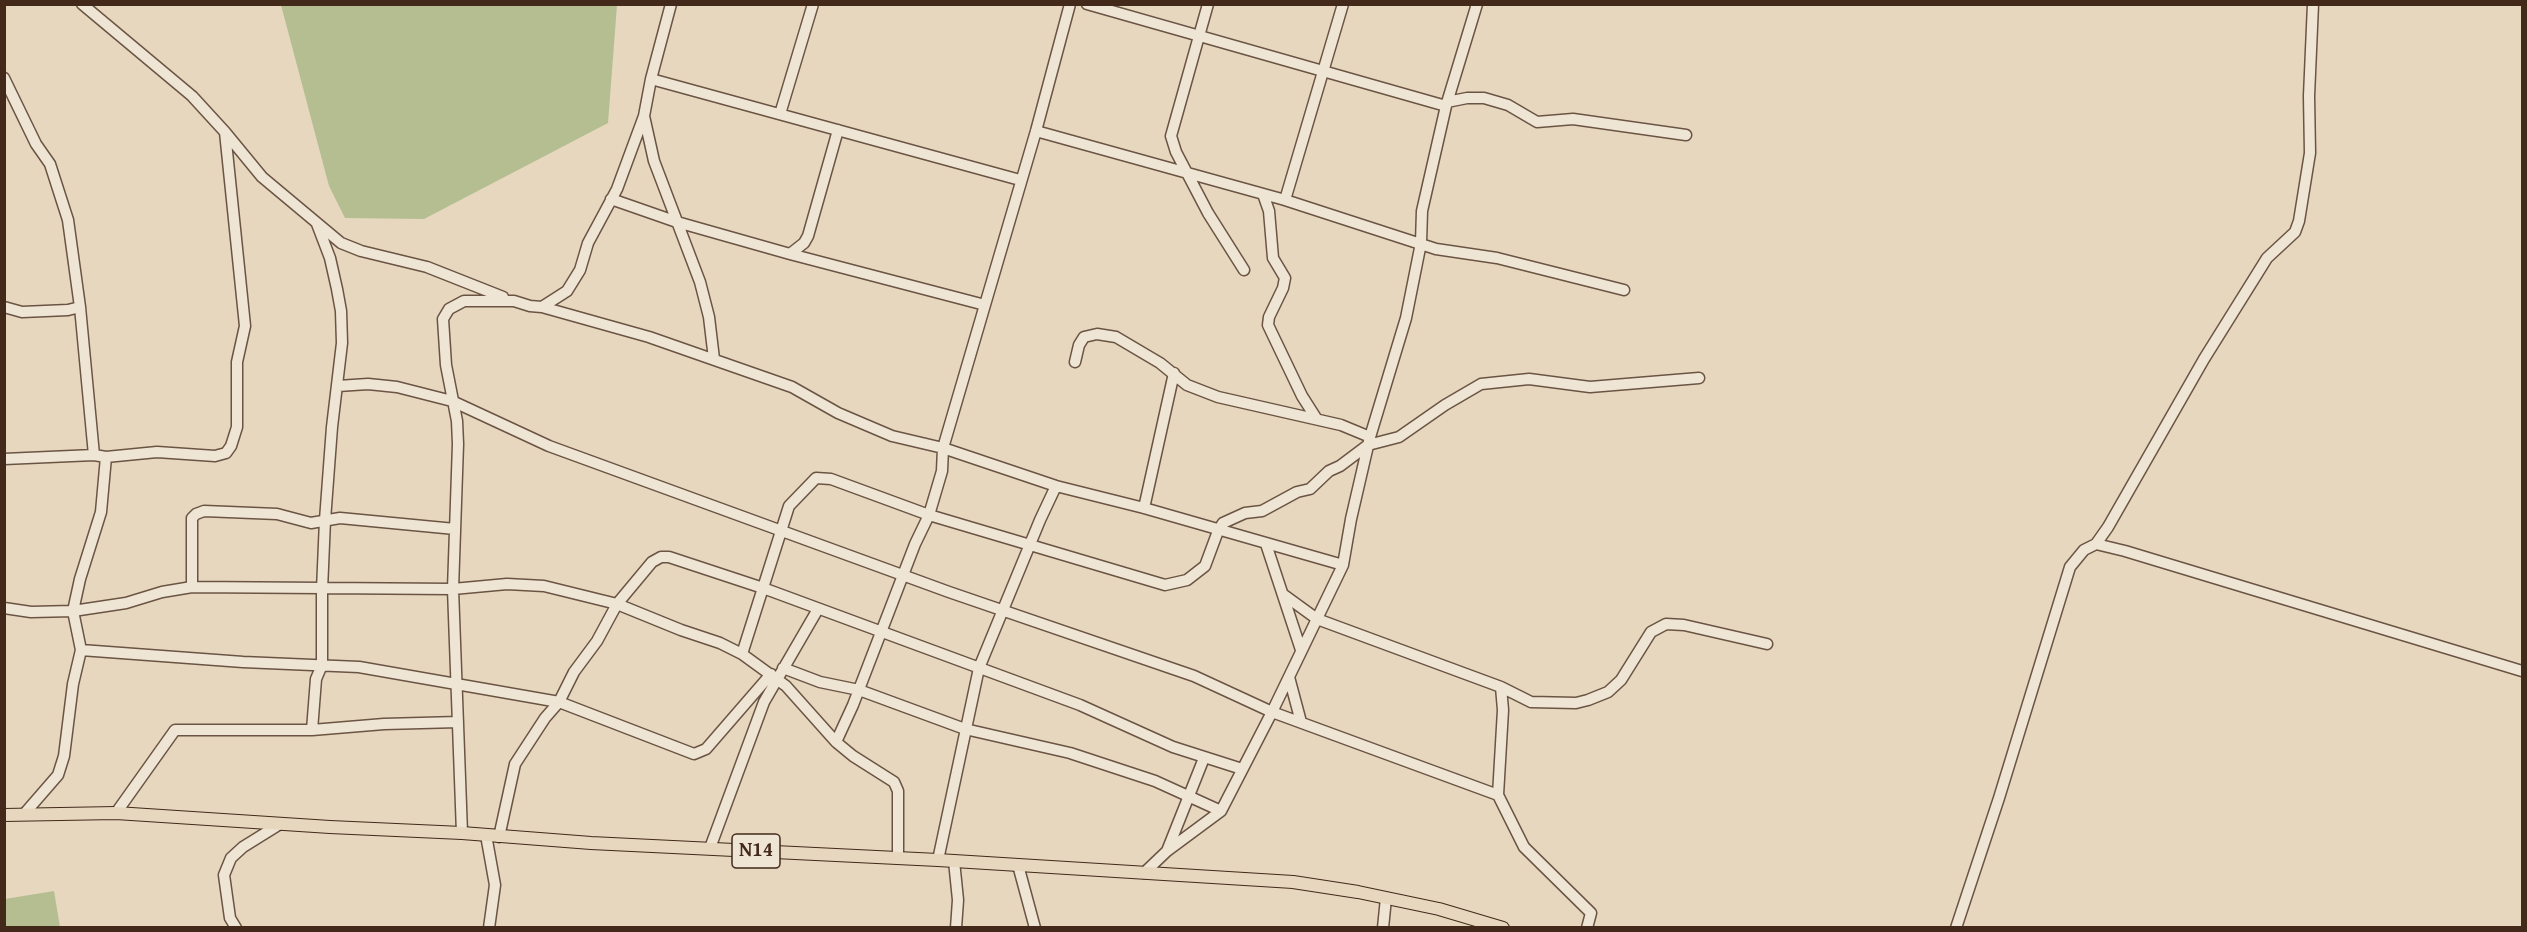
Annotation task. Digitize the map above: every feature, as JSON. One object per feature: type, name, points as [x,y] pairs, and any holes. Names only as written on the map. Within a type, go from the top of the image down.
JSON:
[{"type":"main road","name":"N14","points":[[4,815],[116,813],[1293,882],[1439,909],[1503,927]]},
{"type":"street","points":[[82,4],[192,96],[262,177],[341,243],[361,251],[428,267],[530,306],[542,307],[650,337],[714,359],[792,387],[838,413],[892,436],[943,448],[1056,486],[1144,507],[1218,531],[1343,565]]},
{"type":"street","points":[[542,307],[567,291],[580,270],[588,243],[611,200],[644,116],[651,79],[671,4]]},
{"type":"street","points":[[780,114],[813,4]]},
{"type":"street","points":[[836,742],[929,515],[942,471],[943,448],[1036,131],[1070,4]]},
{"type":"street","points":[[1087,4],[1323,72],[1447,104],[1467,98],[1484,98],[1508,105],[1537,122],[1573,119],[1686,135]]},
{"type":"street","points":[[1208,4],[1171,136],[1208,213],[1244,270]]},
{"type":"street","points":[[1285,200],[1343,4]]},
{"type":"street","points":[[1144,873],[1167,852],[1221,811],[1343,565],[1369,441],[1398,349],[1421,243],[1422,211],[1447,104],[1477,4]]},
{"type":"street","points":[[1956,927],[2000,798],[2070,567],[2084,550],[2096,544],[2108,527],[2204,359],[2267,258],[2295,232],[2299,221],[2310,153],[2309,96],[2313,4]]},
{"type":"street","points":[[4,78],[36,144],[50,164],[68,220],[80,307],[94,455]]},
{"type":"street","points":[[651,79],[1020,180]]},
{"type":"street","points":[[644,116],[654,161],[700,282],[709,317],[714,359]]},
{"type":"street","points":[[790,254],[798,250],[807,236],[838,130]]},
{"type":"street","points":[[1036,131],[1285,200],[1436,249],[1497,258],[1624,290]]},
{"type":"street","points":[[4,459],[94,455],[106,457],[157,452],[215,456],[226,453],[231,446],[237,427],[237,362],[245,326],[225,132]]},
{"type":"street","points":[[1263,194],[1269,211],[1273,258],[1285,278],[1283,288],[1269,317],[1268,326],[1302,396],[1316,418]]},
{"type":"street","points":[[611,200],[677,222],[790,254],[985,305]]},
{"type":"street","points":[[312,730],[316,679],[322,665],[325,520],[332,427],[342,343],[341,311],[330,258],[317,224]]},
{"type":"street","points":[[462,832],[453,589],[458,444],[457,421],[442,336],[443,319],[449,309],[464,301],[514,301]]},
{"type":"street","points":[[4,307],[22,312],[68,310],[80,307]]},
{"type":"street","points":[[1076,362],[1079,345],[1084,337],[1097,334],[1116,337],[1174,373],[1186,385],[1218,397],[1316,418],[1359,430],[1369,441]]},
{"type":"street","points":[[1144,507],[1174,373]]},
{"type":"street","points":[[742,654],[789,506],[816,478],[831,479],[929,515],[1165,585],[1187,580],[1206,566],[1223,523],[1245,513],[1262,511],[1297,492],[1310,489],[1329,471],[1341,466],[1369,441],[1399,437],[1481,384],[1529,379],[1590,387],[1699,378]]},
{"type":"street","points":[[338,386],[368,384],[397,387],[452,401],[549,446],[1194,676],[1272,712],[1498,795]]},
{"type":"street","points":[[25,813],[58,774],[64,756],[81,650],[73,611],[80,579],[101,512],[106,457]]},
{"type":"street","points":[[938,860],[979,668],[1056,486]]},
{"type":"street","points":[[192,587],[192,518],[204,511],[277,514],[312,523],[340,518],[455,529]]},
{"type":"street","points":[[1266,544],[1301,650]]},
{"type":"street","points":[[2096,544],[2126,551],[2523,671]]},
{"type":"street","points":[[499,837],[515,764],[544,718],[559,702],[574,672],[597,641],[617,604],[652,562],[661,557],[669,557],[763,588],[1080,705],[1173,747],[1242,769]]},
{"type":"street","points":[[4,608],[31,612],[73,611],[126,603],[162,592],[192,587],[322,590],[453,589],[507,584],[544,586],[617,604],[720,643],[742,654],[774,676],[836,742],[862,763],[894,782],[898,791],[898,858]]},
{"type":"street","points":[[1284,595],[1317,618],[1501,687],[1531,702],[1576,703],[1608,692],[1621,680],[1651,632],[1666,624],[1684,625],[1767,644]]},
{"type":"street","points":[[81,650],[140,656],[359,667],[559,702],[694,754],[706,749],[783,668],[818,609]]},
{"type":"street","points":[[783,668],[820,682],[859,690],[965,729],[1070,753],[1155,781],[1221,811]]},
{"type":"street","points":[[710,848],[774,676]]},
{"type":"street","points":[[1289,677],[1301,722]]},
{"type":"street","points":[[1501,687],[1503,711],[1498,795],[1524,847],[1591,913],[1587,927]]},
{"type":"street","points":[[116,813],[174,730],[312,730],[384,724],[458,722]]},
{"type":"street","points":[[1167,852],[1204,758]]},
{"type":"street","points":[[236,927],[230,918],[224,875],[231,858],[243,847],[280,824]]},
{"type":"street","points":[[486,835],[495,885],[489,927]]},
{"type":"street","points":[[954,861],[958,900],[956,927]]},
{"type":"street","points":[[1018,865],[1035,927]]},
{"type":"street","points":[[1383,927],[1386,898]]},
{"type":"green space","points":[[281,5],[617,5],[608,123],[424,219],[345,218],[329,186]]},
{"type":"green space","points":[[54,891],[60,927],[5,927],[5,899]]}]
